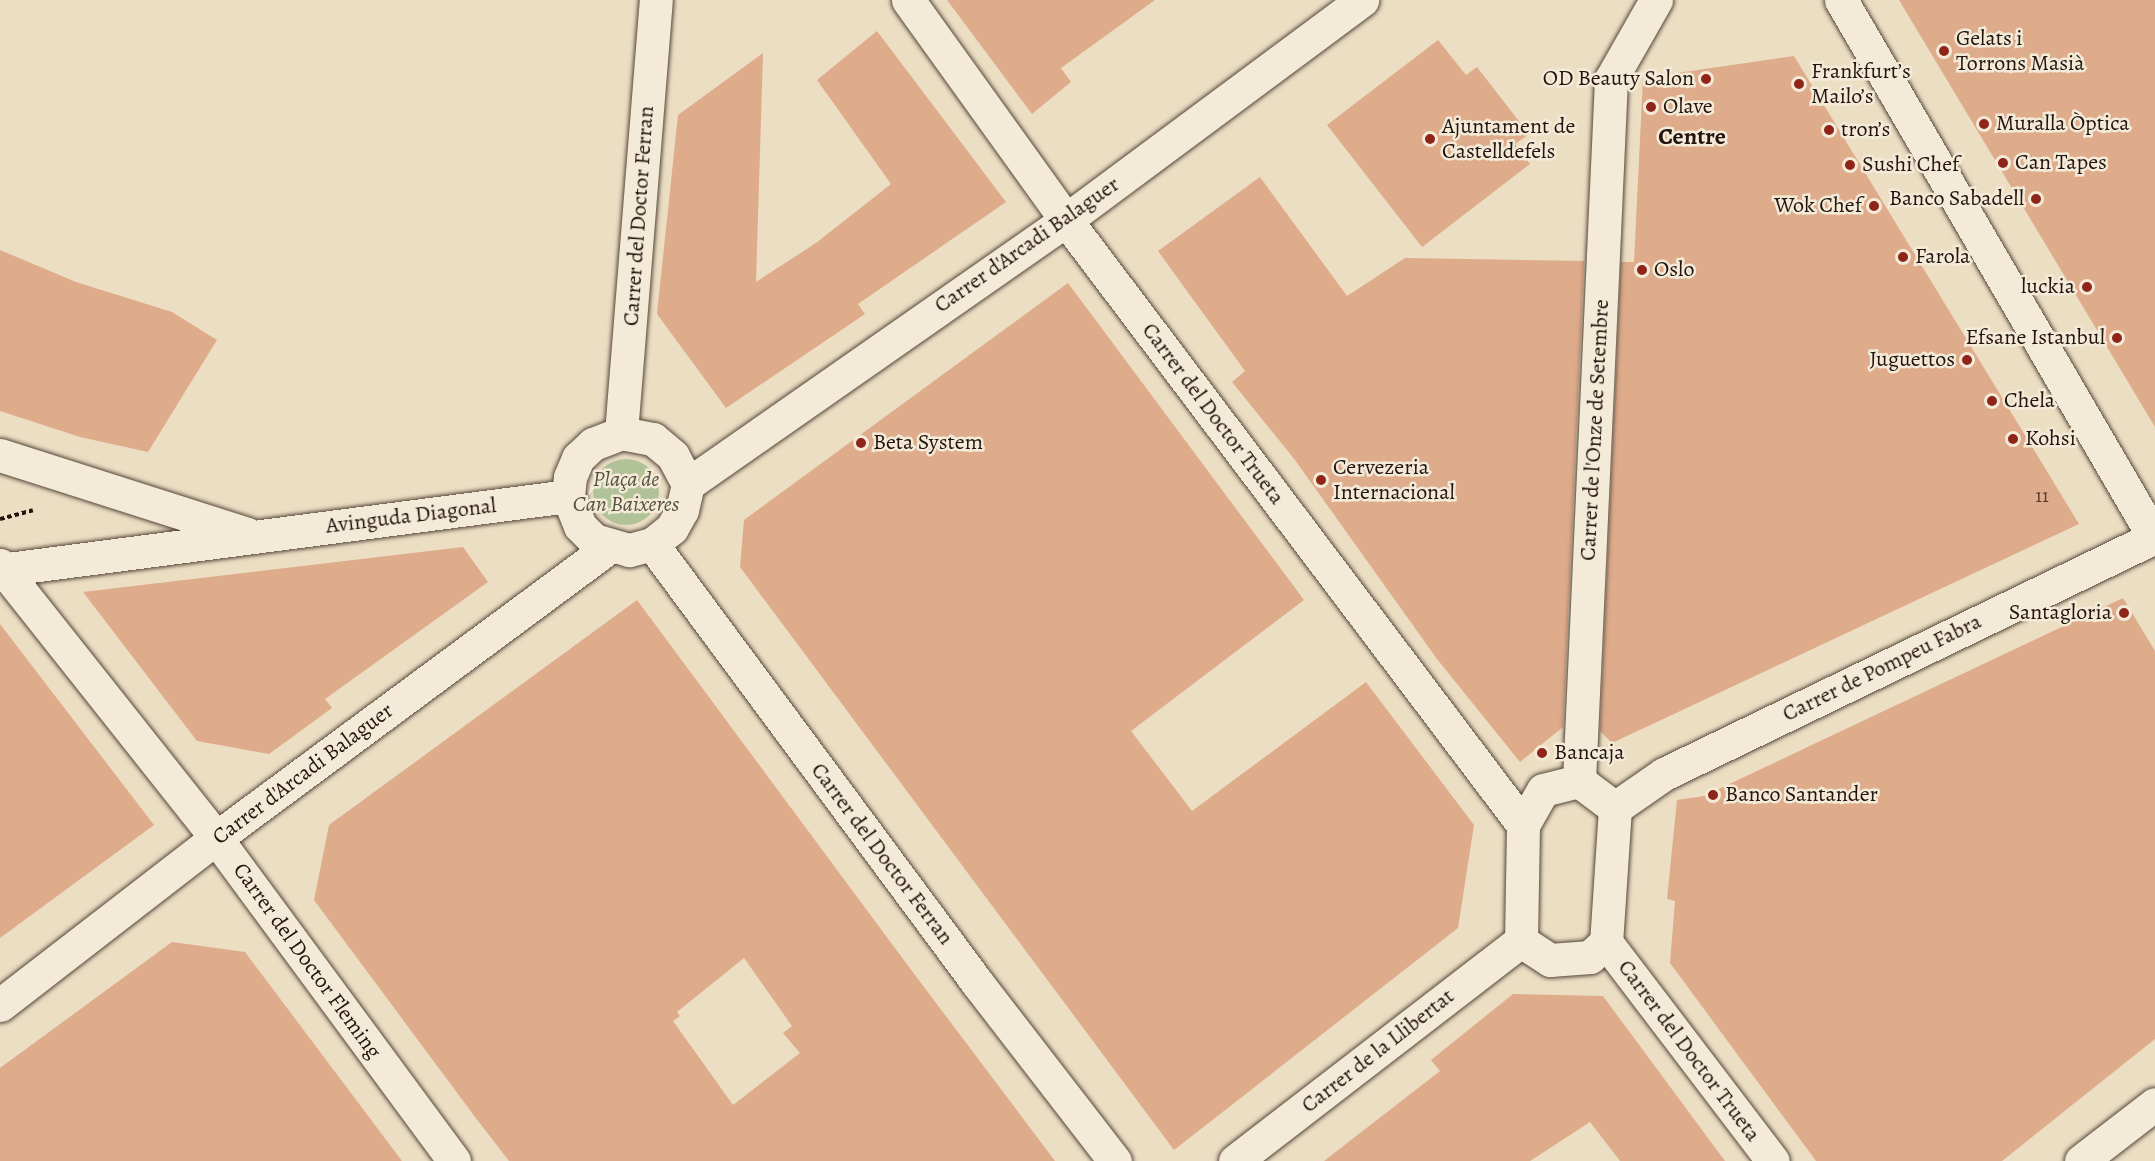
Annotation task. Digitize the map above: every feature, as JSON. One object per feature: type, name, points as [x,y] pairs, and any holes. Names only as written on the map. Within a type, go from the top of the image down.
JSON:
[{"type":"street","name":"Carrer del Doctor Ferran","points":[[621,433],[656,0]]},
{"type":"street","name":"Carrer del Doctor Trueta","points":[[908,0],[1066,219],[1523,825]]},
{"type":"street","name":"Carrer d'Arcadi Balaguer","points":[[688,484],[1066,219],[1362,0]]},
{"type":"street","name":"Carrer de l'Onze de Setembre","points":[[1579,781],[1611,79],[1656,0]]},
{"type":"street","points":[[1841,0],[2155,538]]},
{"type":"street","points":[[621,433],[653,439],[673,456],[688,484],[682,510],[672,528],[652,544],[629,549],[609,547],[580,526],[568,496],[570,477],[578,458],[592,444],[621,433]]},
{"type":"street","name":"Avinguda Diagonal","points":[[0,455],[254,536]]},
{"type":"street","name":"Avinguda Diagonal","points":[[1,568],[568,496]]},
{"type":"street","name":"Carrer de Pompeu Fabra","points":[[1615,808],[1664,774],[2155,538]]},
{"type":"street","name":"Carrer del Doctor Ferran","points":[[652,544],[978,984],[1115,1161]]},
{"type":"street","name":"Carrer d'Arcadi Balaguer","points":[[0,1005],[216,838],[609,547]]},
{"type":"street","name":"Carrer del Doctor Fleming","points":[[1,568],[216,838],[454,1161]]},
{"type":"street","points":[[1579,781],[1615,808],[1606,942],[1590,957],[1550,960],[1521,941],[1523,825],[1544,790],[1579,781]]},
{"type":"street","name":"Carrer de la Llibertat","points":[[1235,1161],[1521,941]]},
{"type":"street","name":"Carrer del Doctor Trueta","points":[[1606,942],[1773,1161]]},
{"type":"street","points":[[2081,1161],[2155,1104]]},
{"type":"path","points":[[0,519],[34,509]]},
{"type":"green space","name":"Plaça de Can Baixeres","points":[[620,459],[632,459],[644,464],[654,474],[659,492],[657,505],[644,520],[632,525],[620,525],[608,520],[598,510],[593,498],[593,486],[598,474],[608,464]]},
{"type":"building","points":[[947,0],[1155,0],[1061,68],[1071,82],[1032,114]]},
{"type":"building","points":[[1899,0],[2155,0],[2155,427],[2010,185]]},
{"type":"building","points":[[877,31],[1006,202],[858,304],[865,314],[726,408],[657,314],[678,115],[763,53],[756,282],[816,243],[891,184],[817,80]]},
{"type":"building","name":"Ajuntament de Castelldefels","points":[[1438,40],[1466,75],[1477,67],[1529,134],[1515,144],[1530,164],[1422,247],[1327,125]]},
{"type":"building","points":[[1794,56],[2079,524],[1612,743],[1600,731],[1621,262],[1634,262],[1643,78]]},
{"type":"building","points":[[1260,177],[1347,296],[1405,258],[1584,261],[1563,727],[1520,762],[1437,659],[1295,460],[1232,382],[1245,371],[1158,251]]},
{"type":"building","points":[[0,250],[76,282],[172,312],[217,340],[148,452],[80,437],[0,411]]},
{"type":"building","points":[[1068,283],[1304,600],[1131,731],[1192,811],[1366,682],[1474,825],[1458,928],[1174,1150],[740,567],[744,520]]},
{"type":"building","points":[[463,547],[488,582],[325,699],[332,708],[269,754],[197,741],[83,592]]},
{"type":"building","points":[[2123,598],[2155,651],[2155,1039],[2002,1161],[1816,1161],[1670,963],[1675,901],[1667,899],[1677,800],[1704,796]]},
{"type":"building","points":[[637,600],[1055,1161],[509,1161],[314,900],[329,825]],"holes":[[[744,958],[792,1026],[783,1033],[800,1053],[733,1105],[673,1021],[680,1016],[677,1012]]]},
{"type":"building","points":[[0,624],[154,825],[0,938]]},
{"type":"building","points":[[172,942],[245,952],[402,1161],[0,1161],[0,1068]]},
{"type":"building","points":[[1513,994],[1603,996],[1725,1161],[1620,1161],[1590,1122],[1530,1161],[1324,1161],[1440,1071],[1431,1060]]},
{"type":"place","name":"Gelats i Torrons Masià","points":[[1944,51]]},
{"type":"place","name":"OD Beauty Salon","points":[[1706,79]]},
{"type":"place","name":"Frankfurt’s Mailo’s","points":[[1799,84]]},
{"type":"place","name":"Olave","points":[[1651,107]]},
{"type":"place","name":"Muralla Òptica","points":[[1984,124]]},
{"type":"place","name":"tron’s","points":[[1829,130]]},
{"type":"place","name":"Ajuntament de Castelldefels","points":[[1430,139]]},
{"type":"place","name":"Can Tapes","points":[[2003,163]]},
{"type":"place","name":"Sushi Chef","points":[[1850,165]]},
{"type":"place","name":"Banco Sabadell","points":[[2036,199]]},
{"type":"place","name":"Wok Chef","points":[[1874,206]]},
{"type":"place","name":"Farola","points":[[1903,257]]},
{"type":"place","name":"Oslo","points":[[1642,270]]},
{"type":"place","name":"luckia","points":[[2087,287]]},
{"type":"place","name":"Efsane Istanbul","points":[[2117,338]]},
{"type":"place","name":"Juguettos","points":[[1967,360]]},
{"type":"place","name":"Chela","points":[[1992,401]]},
{"type":"place","name":"Kohsi","points":[[2013,439]]},
{"type":"place","name":"Beta System","points":[[861,443]]},
{"type":"place","name":"Cervezeria Internacional","points":[[1321,480]]},
{"type":"place","name":"Santagloria","points":[[2124,613]]},
{"type":"place","name":"Bancaja","points":[[1542,753]]},
{"type":"place","name":"Banco Santander","points":[[1713,795]]},
{"type":"district","name":"Centre","points":[[1692,137]]}]
